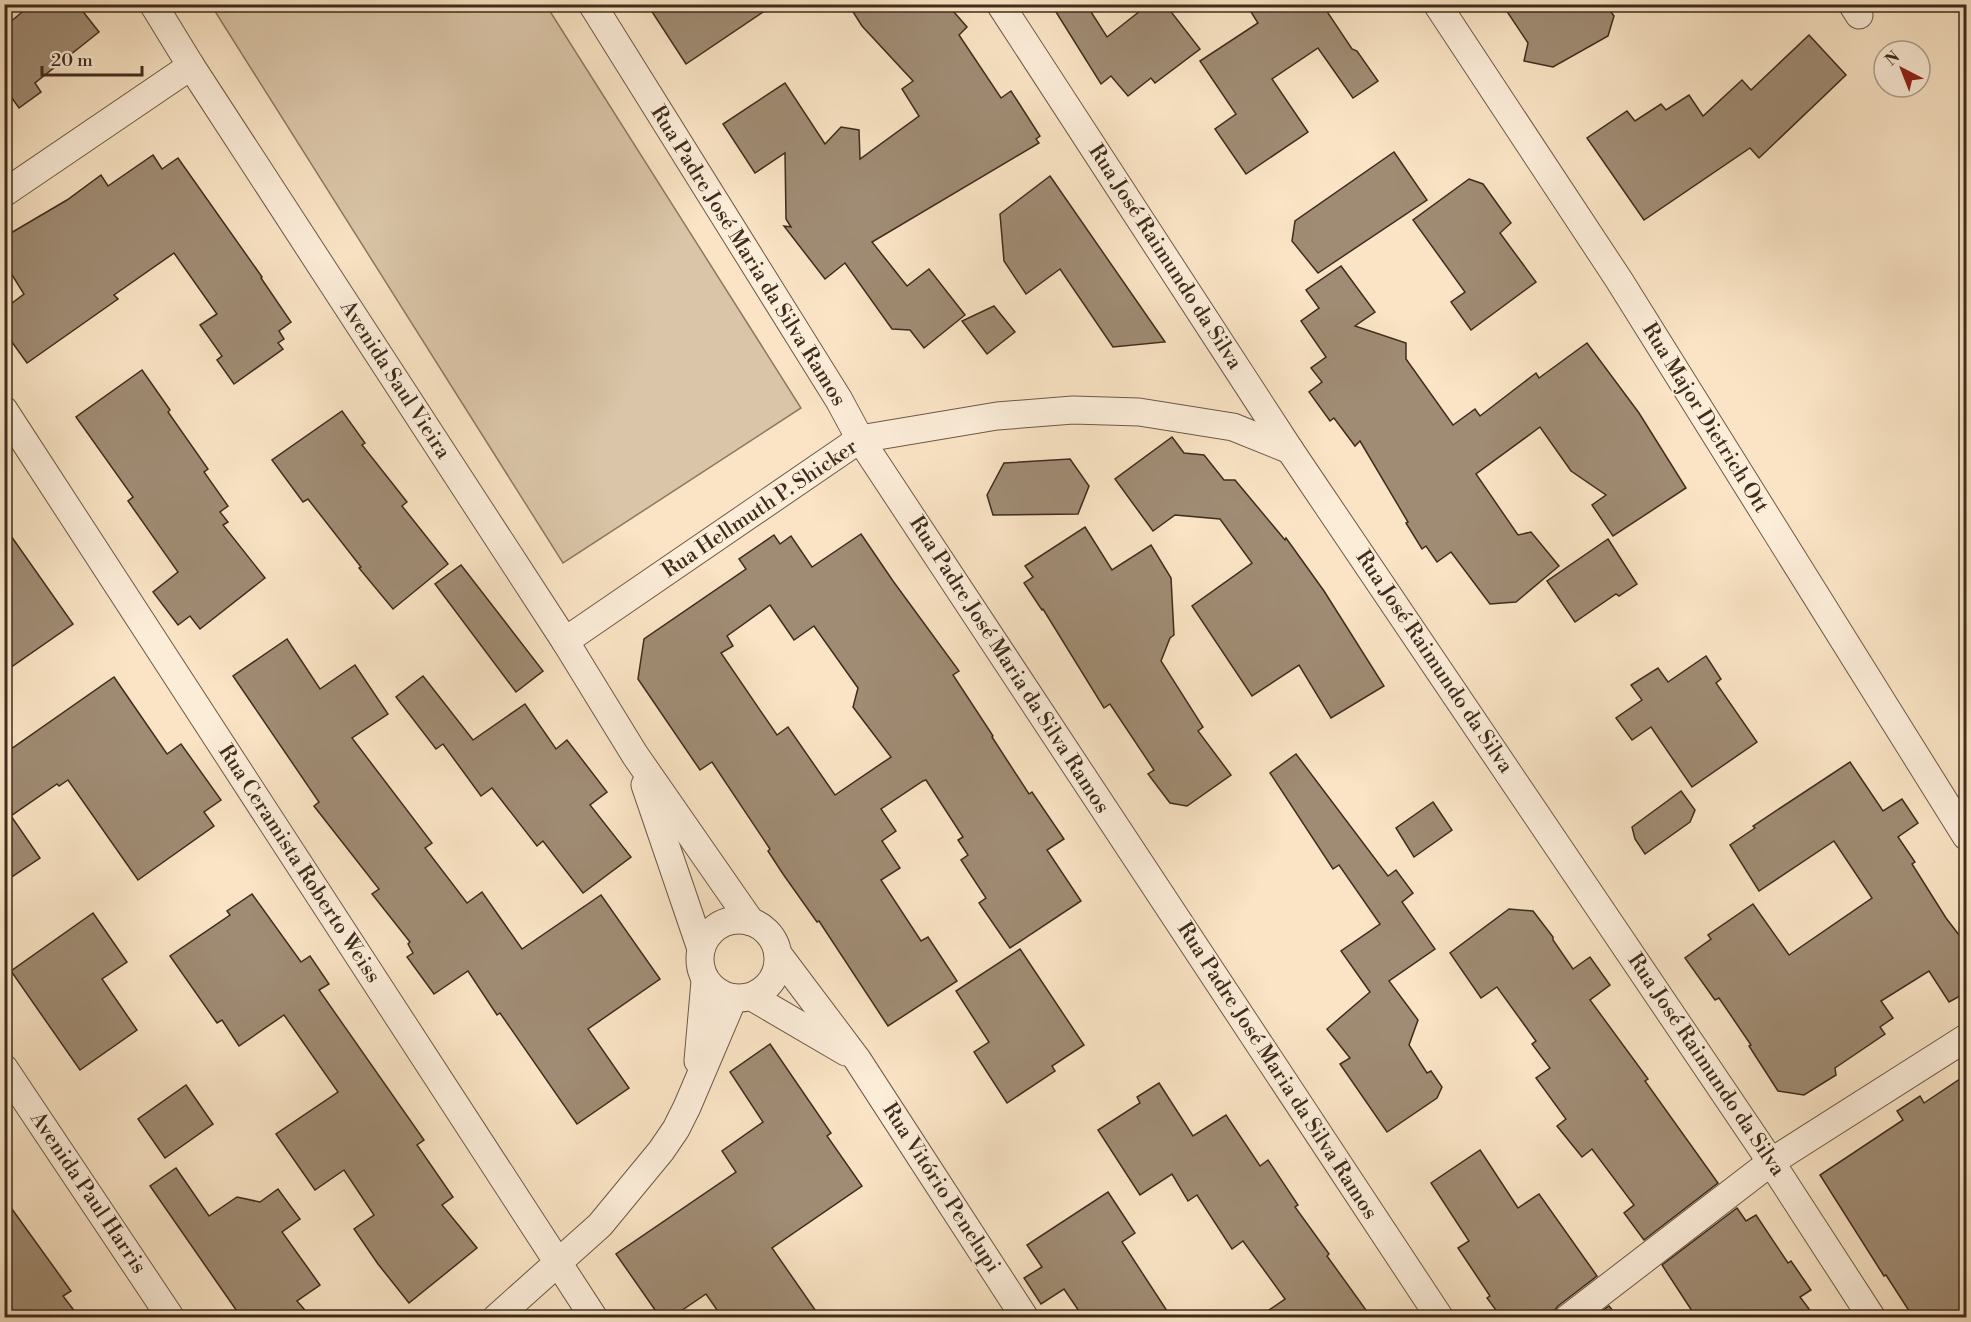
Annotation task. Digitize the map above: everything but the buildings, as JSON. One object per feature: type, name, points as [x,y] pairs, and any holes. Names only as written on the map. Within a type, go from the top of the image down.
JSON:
[{"type":"street","name":"Avenida Saul Vieira","points":[[153,4],[565,641],[635,755],[751,922]]},
{"type":"street","name":"Rua Padre José Maria da Silva Ramos","points":[[592,4],[839,400],[860,439],[1440,1317]]},
{"type":"street","name":"Rua José Raimundo da Silva","points":[[1000,4],[1290,450],[1771,1162],[1872,1317]]},
{"type":"street","name":"Rua Major Dietrich Ott","points":[[1437,4],[1619,280],[1966,836]]},
{"type":"street","points":[[4,193],[191,66]]},
{"type":"street","name":"Rua Ceramista Roberto Weiss","points":[[4,410],[594,1317]]},
{"type":"street","name":"Rua Hellmuth P. Shicker","points":[[565,641],[860,439],[997,416],[1072,410],[1128,411],[1233,427],[1290,450]]},
{"type":"street","name":"Avenida Saul Vieira","points":[[635,755],[701,949]]},
{"type":"street","points":[[496,1317],[600,1225],[645,1172],[676,1129],[695,1087],[742,998],[769,985],[776,975],[778,954],[775,943],[761,926],[738,920],[726,922],[715,928],[706,937],[699,960],[705,981],[712,989],[722,995],[742,998],[857,1059]]},
{"type":"street","name":"Rua Vitório Penelupi","points":[[778,954],[857,1059],[1025,1317]]},
{"type":"street","points":[[695,1087],[705,981]]},
{"type":"street","points":[[1569,1317],[1771,1162],[1966,1038]]},
{"type":"street","name":"Avenida Paul Harris","points":[[4,1068],[171,1317]]},
{"type":"shaded area","points":[[211,5],[546,5],[801,408],[563,563]]}]
